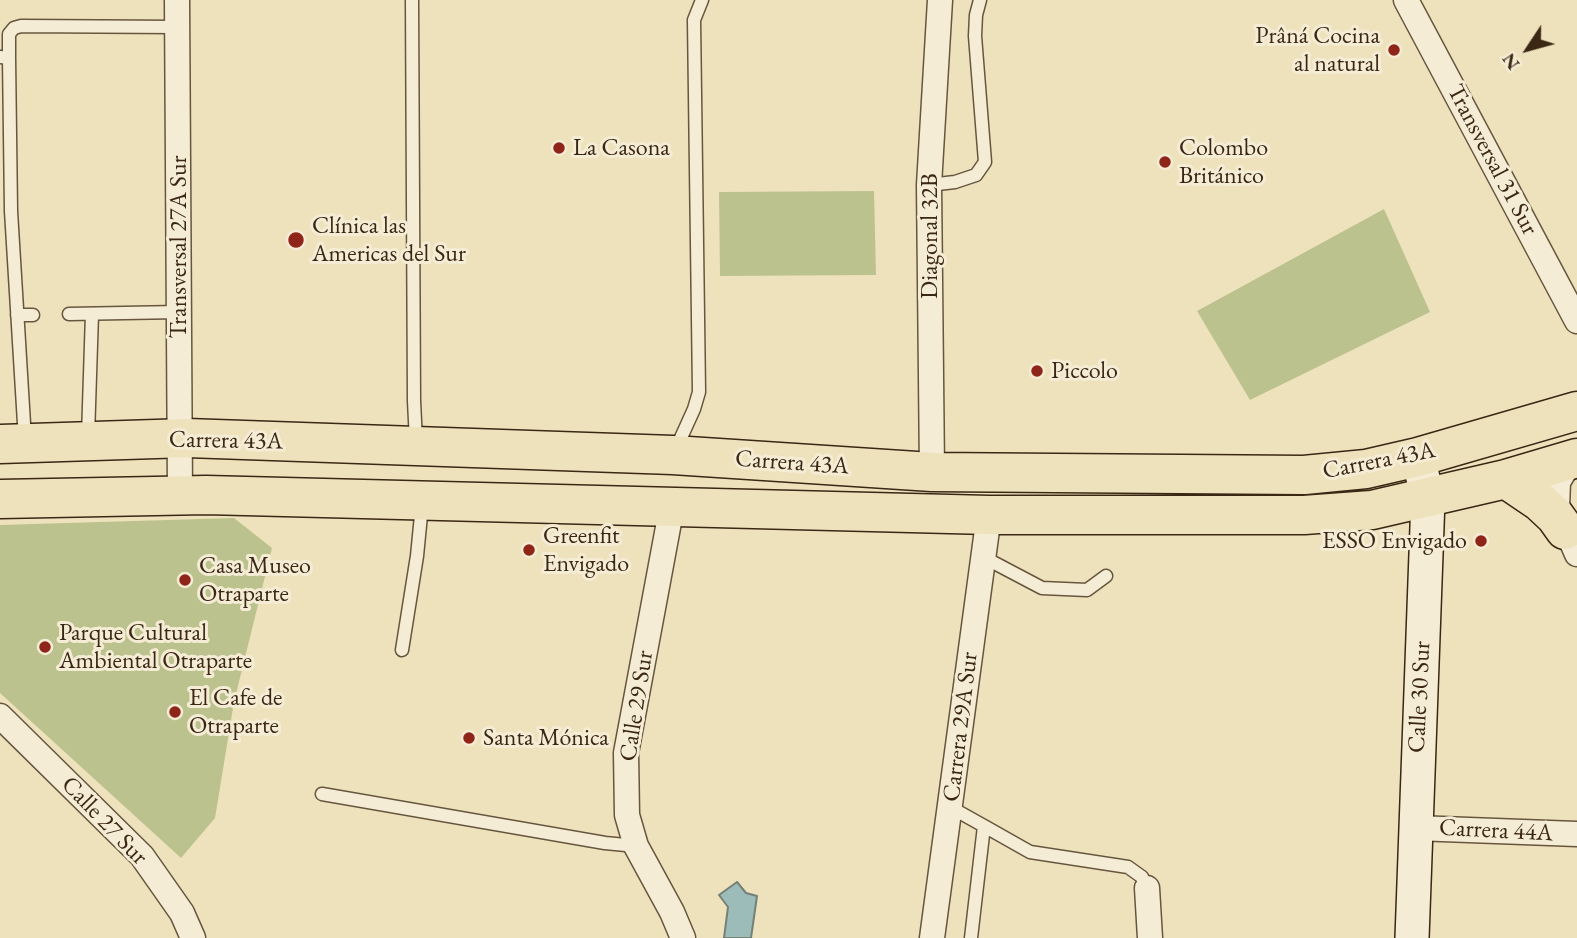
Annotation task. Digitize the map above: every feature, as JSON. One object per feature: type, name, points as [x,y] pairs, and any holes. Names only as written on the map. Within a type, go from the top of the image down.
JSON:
[{"type":"main road","name":"Carrera 43A","points":[[12,444],[180,439],[673,455],[932,472],[1304,475],[1366,469],[1418,457],[1577,411]]},
{"type":"main road","name":"Carrera 43A","points":[[0,499],[180,495],[989,516],[1304,515],[1372,510],[1428,499],[1506,479],[1575,455]]},
{"type":"main road","points":[[1506,479],[1541,502],[1555,516],[1571,542]]},
{"type":"street","name":"Transversal 27A Sur","points":[[177,0],[180,495]]},
{"type":"street","name":"Diagonal 32B","points":[[932,472],[929,185],[940,0]]},
{"type":"street","name":"Transversal 31 Sur","points":[[1406,0],[1577,321]]},
{"type":"street","points":[[1571,542],[1557,508],[1558,481],[1575,455]]},
{"type":"street","name":"Calle 30 Sur","points":[[1412,938],[1428,499],[1418,457]]},
{"type":"street","name":"Calle 29 Sur","points":[[672,506],[626,752],[627,814],[636,846],[683,938]]},
{"type":"street","name":"Carrera 29A Sur","points":[[932,938],[989,516]]},
{"type":"street","name":"Calle 27 Sur","points":[[0,716],[142,856],[182,914],[193,938]]},
{"type":"street","name":"Carrera 44A","points":[[1415,828],[1577,834]]},
{"type":"street","points":[[1147,888],[1150,938]]},
{"type":"lane","points":[[412,0],[416,446]]},
{"type":"lane","points":[[673,455],[699,392],[694,20],[702,0]]},
{"type":"lane","points":[[929,185],[955,182],[976,175],[985,162],[975,36],[980,0]]},
{"type":"lane","points":[[12,444],[17,315],[6,211],[4,57],[9,34],[13,28],[21,26],[177,27]]},
{"type":"lane","points":[[69,314],[179,312]]},
{"type":"lane","points":[[87,442],[92,314]]},
{"type":"lane","points":[[17,315],[33,315]]},
{"type":"lane","points":[[402,650],[418,556],[423,500]]},
{"type":"lane","points":[[985,558],[1042,588],[1087,590],[1106,576]]},
{"type":"lane","points":[[322,794],[605,844],[636,846]]},
{"type":"lane","points":[[950,807],[1030,852],[1128,867],[1142,877],[1147,888]]},
{"type":"lane","points":[[971,938],[984,826]]},
{"type":"green space","points":[[874,191],[876,275],[720,276],[719,192]]},
{"type":"green space","points":[[1384,209],[1430,312],[1250,400],[1197,311]]},
{"type":"green space","points":[[234,518],[272,548],[234,702],[215,818],[181,858],[0,693],[0,525]]},
{"type":"water","points":[[737,882],[746,893],[757,896],[751,938],[724,938],[728,907],[719,895]]},
{"type":"place","name":"Prâná Cocina al natural","points":[[1394,50]]},
{"type":"place","name":"La Casona","points":[[559,148]]},
{"type":"place","name":"Colombo Británico","points":[[1165,162]]},
{"type":"place","name":"Clínica las Americas del Sur","points":[[296,240]]},
{"type":"place","name":"Piccolo","points":[[1037,371]]},
{"type":"place","name":"ESSO Envigado","points":[[1481,541]]},
{"type":"place","name":"Greenfit Envigado","points":[[529,550]]},
{"type":"place","name":"Casa Museo Otraparte","points":[[185,580]]},
{"type":"place","name":"Parque Cultural Ambiental Otraparte","points":[[45,647]]},
{"type":"place","name":"El Cafe de Otraparte","points":[[175,712]]},
{"type":"place","name":"Santa Mónica","points":[[469,738]]}]
